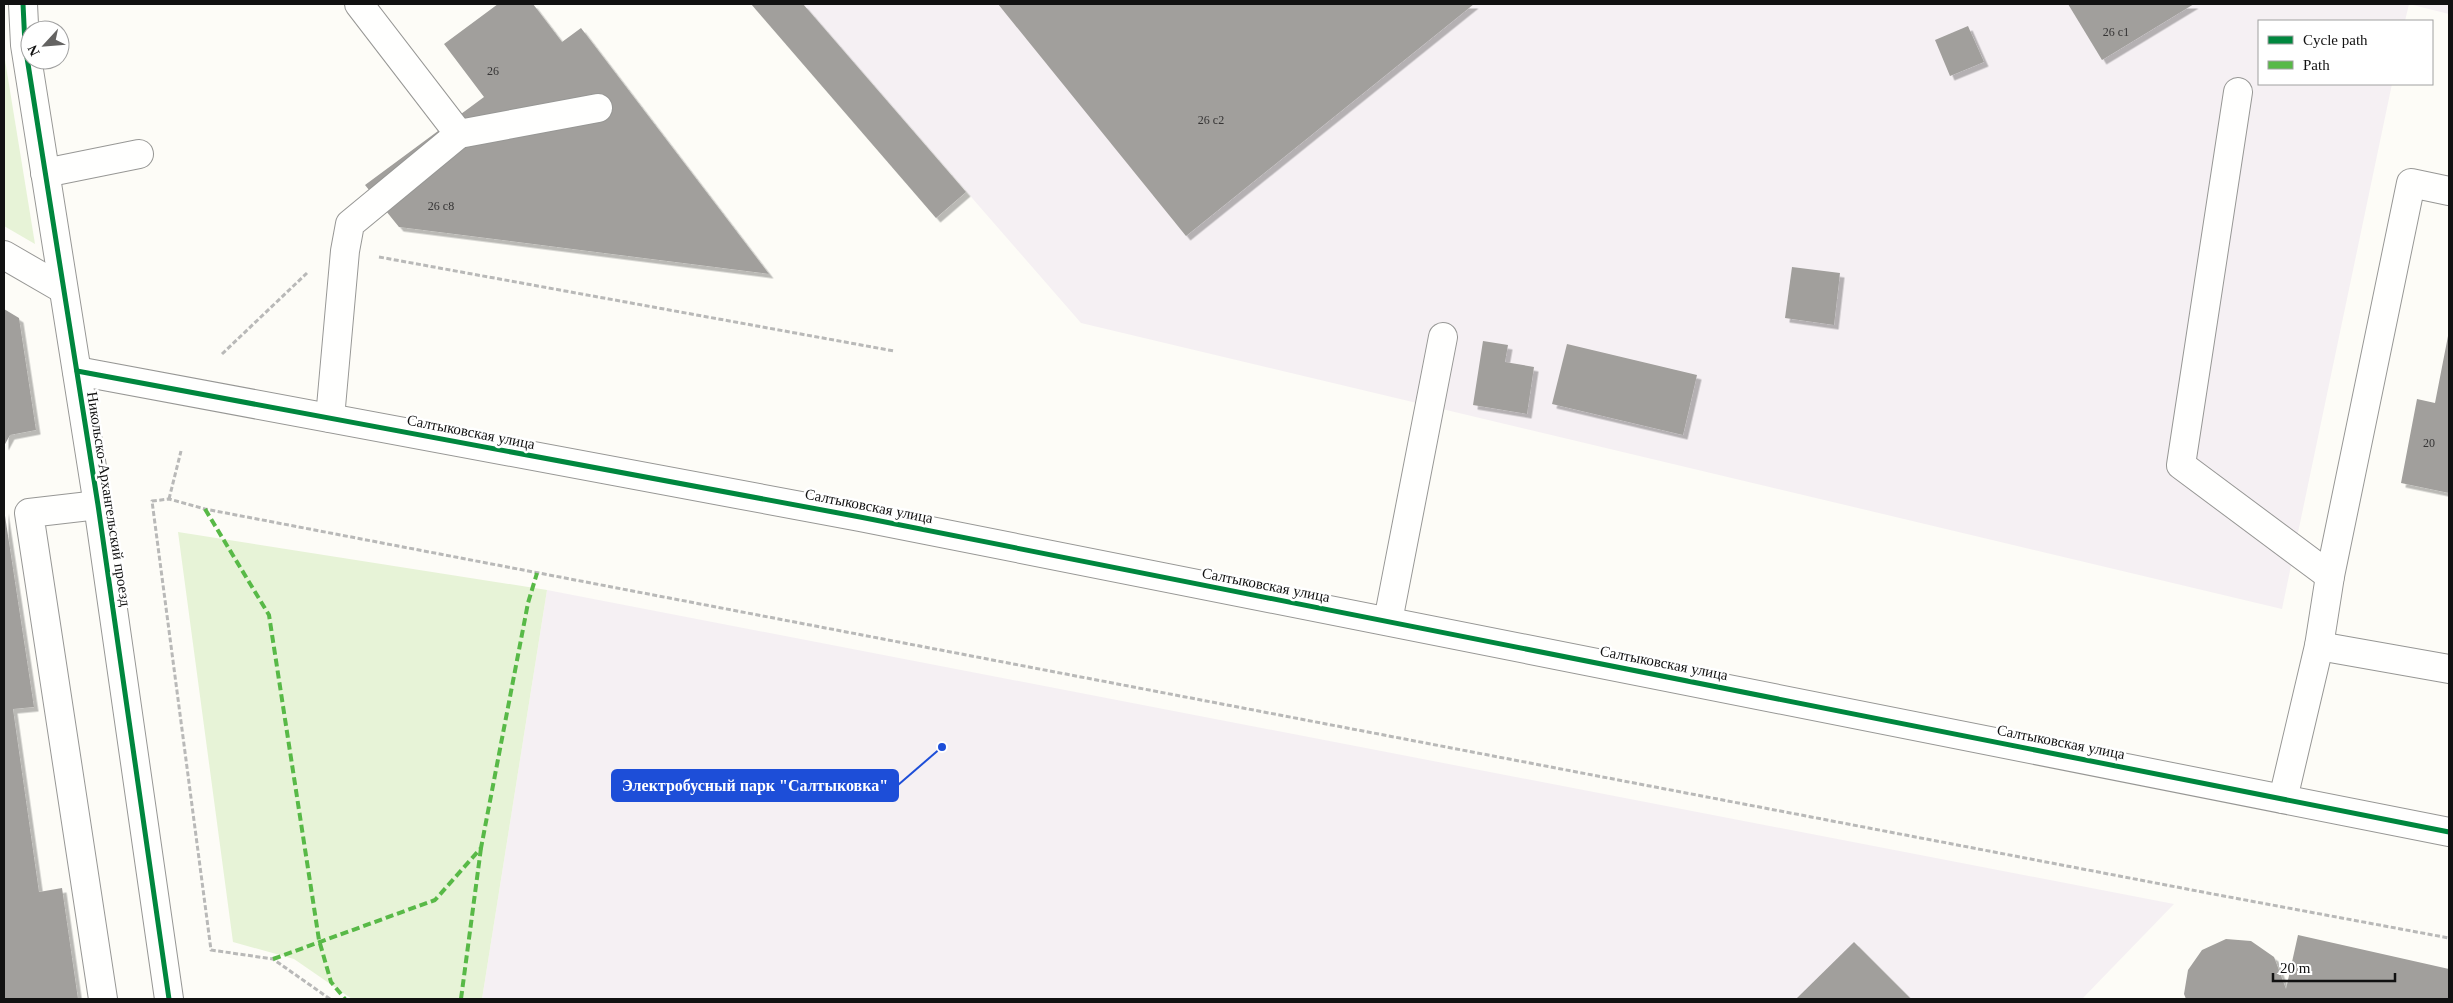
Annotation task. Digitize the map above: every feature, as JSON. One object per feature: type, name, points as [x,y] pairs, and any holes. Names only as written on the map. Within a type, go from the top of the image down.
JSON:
[{"type":"street","name":"Никольско-Архангельский проезд","points":[[23,4],[25,45],[98,505],[169,999]]},
{"type":"street","points":[[359,4],[459,134]]},
{"type":"street","points":[[2238,92],[2181,465],[2330,576]]},
{"type":"street","points":[[330,418],[345,251],[350,224],[459,134],[598,108]]},
{"type":"street","points":[[45,174],[139,154]]},
{"type":"street","points":[[2283,799],[2319,646],[2330,576],[2411,183],[2449,190]]},
{"type":"street","points":[[4,255],[63,289]]},
{"type":"street","points":[[1388,622],[1444,337]]},
{"type":"street","name":"Салтыковская улица","points":[[77,371],[860,517],[2449,832]]},
{"type":"street","points":[[98,505],[29,512],[103,999]]},
{"type":"street","points":[[2319,646],[2449,669]]},
{"type":"path","points":[[222,354],[313,267],[345,251],[894,350]]},
{"type":"path","points":[[169,499],[181,451]]},
{"type":"path","points":[[330,999],[273,959],[211,950],[152,501],[169,499],[224,512],[615,588],[2449,938]]},
{"type":"shaded area","points":[[803,4],[2409,4],[2405,20],[2258,20],[2258,85],[2392,85],[2282,609],[1081,323]]},
{"type":"shaded area","points":[[2409,4],[2449,4],[2449,14]]},
{"type":"shaded area","points":[[547,590],[2174,904],[2082,999],[482,999]]},
{"type":"green space","points":[[4,54],[35,244],[4,226]]},
{"type":"green space","points":[[178,532],[547,590],[482,999],[352,999],[294,959],[233,942]]},
{"type":"building","points":[[498,4],[533,4],[562,42],[581,28],[769,274],[399,227],[365,185],[484,97],[444,44]]},
{"type":"building","points":[[751,4],[803,4],[966,192],[936,218]]},
{"type":"building","points":[[998,4],[1474,4],[1186,236]]},
{"type":"building","points":[[2068,4],[2194,4],[2102,60]]},
{"type":"building","points":[[1968,26],[1984,62],[1950,76],[1935,40]]},
{"type":"building","points":[[1792,267],[1840,273],[1834,325],[1785,318]]},
{"type":"building","points":[[4,309],[19,318],[36,430],[10,435],[4,446]]},
{"type":"building","points":[[2448,336],[2449,493],[2401,483],[2417,399],[2435,403]]},
{"type":"building","points":[[1483,341],[1508,345],[1505,362],[1534,367],[1527,414],[1473,405]]},
{"type":"building","points":[[1567,344],[1697,375],[1683,435],[1552,404]]},
{"type":"building","points":[[4,509],[34,707],[13,709],[39,892],[62,888],[78,999],[4,999]]},
{"type":"building","points":[[2298,935],[2449,969],[2449,999],[2186,999],[2184,994],[2188,970],[2202,950],[2226,939],[2251,941],[2274,957],[2286,989]]},
{"type":"building","points":[[1854,942],[1911,999],[1796,999]]},
{"type":"marked path","points":[[205,509],[269,615],[319,940],[331,982],[345,999]]},
{"type":"marked path","points":[[273,959],[435,900],[481,848],[528,603],[537,573]]},
{"type":"marked path","points":[[461,999],[481,848]]},
{"type":"cycle path","points":[[23,4],[25,45],[98,505],[169,999]]},
{"type":"cycle path","points":[[77,371],[860,517],[2449,832]]},
{"type":"place","name":"Электробусный парк \"Салтыковка\"","points":[[942,747]]}]
